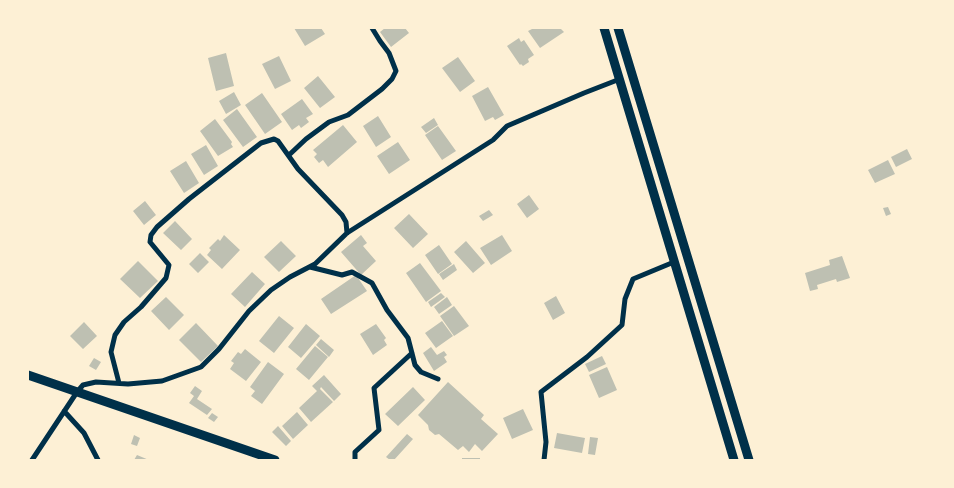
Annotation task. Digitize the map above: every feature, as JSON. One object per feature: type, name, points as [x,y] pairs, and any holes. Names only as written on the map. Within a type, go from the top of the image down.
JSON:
[{"type":"highway","points":[[604,28],[734,460]]},
{"type":"highway","points":[[618,28],[749,460]]},
{"type":"highway","points":[[28,375],[275,460]]},
{"type":"street","points":[[289,156],[306,139],[329,122],[348,114],[382,89],[392,79],[396,71],[389,53],[372,28]]},
{"type":"street","points":[[32,460],[83,385],[89,382],[146,384],[162,381],[201,367],[219,349],[249,311],[271,290],[290,277],[310,267],[347,233],[493,140],[507,126],[584,92],[620,79]]},
{"type":"street","points":[[119,384],[111,352],[115,335],[124,322],[166,278],[169,266],[150,242],[151,235],[156,227],[260,143],[274,139],[278,141],[298,168],[342,215],[346,222],[347,233]]},
{"type":"street","points":[[544,460],[546,442],[541,392],[587,357],[622,325],[625,299],[633,279],[674,262]]},
{"type":"street","points":[[310,267],[342,275],[352,272],[372,283],[387,310],[408,338],[415,365],[420,372],[438,379]]},
{"type":"street","points":[[356,460],[355,452],[379,430],[374,388],[412,353]]},
{"type":"street","points":[[64,411],[84,432],[98,460]]},
{"type":"building","points":[[294,28],[321,28],[325,34],[305,46]]},
{"type":"building","points":[[385,28],[405,28],[409,33],[391,47],[380,32]]},
{"type":"building","points":[[534,28],[560,28],[564,32],[540,48],[528,31]]},
{"type":"building","points":[[519,38],[521,42],[524,40],[534,55],[523,66],[520,65],[507,46]]},
{"type":"building","points":[[226,53],[234,86],[216,91],[208,58]]},
{"type":"building","points":[[279,56],[291,81],[275,89],[262,64]]},
{"type":"building","points":[[458,57],[475,81],[460,92],[442,68]]},
{"type":"building","points":[[318,76],[335,97],[320,108],[304,88]]},
{"type":"building","points":[[488,87],[504,115],[495,120],[493,117],[485,121],[472,96]]},
{"type":"building","points":[[234,92],[241,105],[226,114],[219,101]]},
{"type":"building","points":[[262,93],[282,122],[265,134],[245,105]]},
{"type":"building","points":[[302,99],[313,114],[306,118],[309,122],[301,128],[299,125],[292,130],[281,114]]},
{"type":"building","points":[[237,109],[257,137],[243,147],[223,120]]},
{"type":"building","points":[[378,116],[391,137],[376,147],[363,126]]},
{"type":"building","points":[[434,118],[438,125],[426,133],[421,127]]},
{"type":"building","points":[[215,119],[232,142],[233,147],[218,156],[200,131]]},
{"type":"building","points":[[343,125],[357,142],[328,167],[323,160],[319,163],[314,157],[317,154],[313,150]]},
{"type":"building","points":[[438,126],[456,151],[442,160],[425,135]]},
{"type":"building","points":[[398,142],[410,160],[389,174],[377,156]]},
{"type":"building","points":[[206,145],[218,166],[204,175],[191,154]]},
{"type":"building","points":[[907,149],[912,159],[896,167],[891,157]]},
{"type":"building","points":[[888,160],[895,174],[875,183],[868,170]]},
{"type":"building","points":[[186,161],[199,183],[184,193],[170,171]]},
{"type":"building","points":[[529,195],[539,209],[527,218],[517,204]]},
{"type":"building","points":[[145,201],[156,215],[144,225],[133,211]]},
{"type":"building","points":[[888,207],[891,214],[886,216],[883,208]]},
{"type":"building","points":[[489,210],[493,215],[483,221],[479,216]]},
{"type":"building","points":[[409,214],[428,234],[413,248],[394,228]]},
{"type":"building","points":[[175,221],[192,239],[181,250],[163,233]]},
{"type":"building","points":[[224,235],[240,250],[222,269],[207,255],[211,250],[209,248],[218,239],[220,241]]},
{"type":"building","points":[[361,235],[367,243],[363,246],[376,261],[361,275],[341,252]]},
{"type":"building","points":[[502,235],[512,251],[491,265],[480,248]]},
{"type":"building","points":[[281,241],[296,256],[279,272],[264,257]]},
{"type":"building","points":[[466,241],[485,263],[473,273],[454,252]]},
{"type":"building","points":[[439,245],[452,264],[438,274],[425,255]]},
{"type":"building","points":[[200,253],[209,262],[198,273],[189,264]]},
{"type":"building","points":[[842,256],[850,278],[837,282],[836,279],[817,285],[818,289],[810,291],[805,273],[830,265],[829,260]]},
{"type":"building","points":[[138,261],[158,281],[140,298],[120,279]]},
{"type":"building","points":[[420,263],[441,291],[426,302],[406,273]]},
{"type":"building","points":[[454,264],[457,270],[443,280],[439,274]]},
{"type":"building","points":[[252,272],[265,284],[245,307],[231,294]]},
{"type":"building","points":[[356,275],[367,291],[331,314],[321,299]]},
{"type":"building","points":[[441,293],[445,297],[431,307],[428,302]]},
{"type":"building","points":[[556,296],[565,313],[553,320],[544,303]]},
{"type":"building","points":[[166,297],[184,315],[169,330],[151,311]]},
{"type":"building","points":[[447,297],[452,305],[439,314],[434,307]]},
{"type":"building","points":[[454,306],[469,326],[454,336],[440,316]]},
{"type":"building","points":[[279,316],[294,328],[274,353],[259,341]]},
{"type":"building","points":[[442,321],[453,336],[436,348],[425,333]]},
{"type":"building","points":[[84,322],[97,336],[83,349],[70,336]]},
{"type":"building","points":[[196,323],[218,346],[201,362],[179,340]]},
{"type":"building","points":[[306,324],[320,336],[301,358],[288,347]]},
{"type":"building","points":[[376,324],[386,338],[384,340],[387,345],[373,355],[360,334]]},
{"type":"building","points":[[321,339],[334,350],[329,357],[316,345]]},
{"type":"building","points":[[315,346],[328,357],[309,380],[296,369]]},
{"type":"building","points":[[431,347],[437,355],[444,351],[447,355],[444,357],[447,362],[434,371],[423,353]]},
{"type":"building","points":[[245,349],[261,362],[246,381],[230,369],[234,363],[231,361],[238,352],[241,354]]},
{"type":"building","points":[[602,356],[606,364],[589,372],[585,364]]},
{"type":"building","points":[[94,358],[101,362],[96,370],[89,366]]},
{"type":"building","points":[[268,362],[284,374],[262,404],[251,396],[255,391],[250,387]]},
{"type":"building","points":[[607,367],[617,390],[599,398],[589,375]]},
{"type":"building","points":[[324,375],[341,394],[334,401],[321,387],[320,389],[333,402],[311,422],[299,408],[317,391],[312,386]]},
{"type":"building","points":[[448,382],[484,415],[481,419],[498,434],[482,451],[475,444],[469,452],[463,446],[458,450],[439,434],[435,435],[429,430],[428,425],[418,415]]},
{"type":"building","points":[[195,386],[202,391],[197,399],[212,409],[207,415],[189,403],[194,396],[190,393]]},
{"type":"building","points":[[413,387],[425,400],[398,426],[385,414]]},
{"type":"building","points":[[523,409],[533,430],[512,439],[503,418]]},
{"type":"building","points":[[297,412],[308,425],[293,439],[282,426]]},
{"type":"building","points":[[212,413],[218,417],[214,422],[208,418]]},
{"type":"building","points":[[278,426],[291,441],[286,446],[272,432]]},
{"type":"building","points":[[557,433],[585,438],[582,453],[554,448]]},
{"type":"building","points":[[407,434],[413,439],[394,460],[386,457]]},
{"type":"building","points":[[134,435],[140,438],[137,446],[131,444]]},
{"type":"building","points":[[590,437],[598,438],[595,455],[588,454]]},
{"type":"building","points":[[137,455],[149,460],[134,460]]},
{"type":"building","points":[[462,458],[480,458],[480,460],[462,460]]}]
